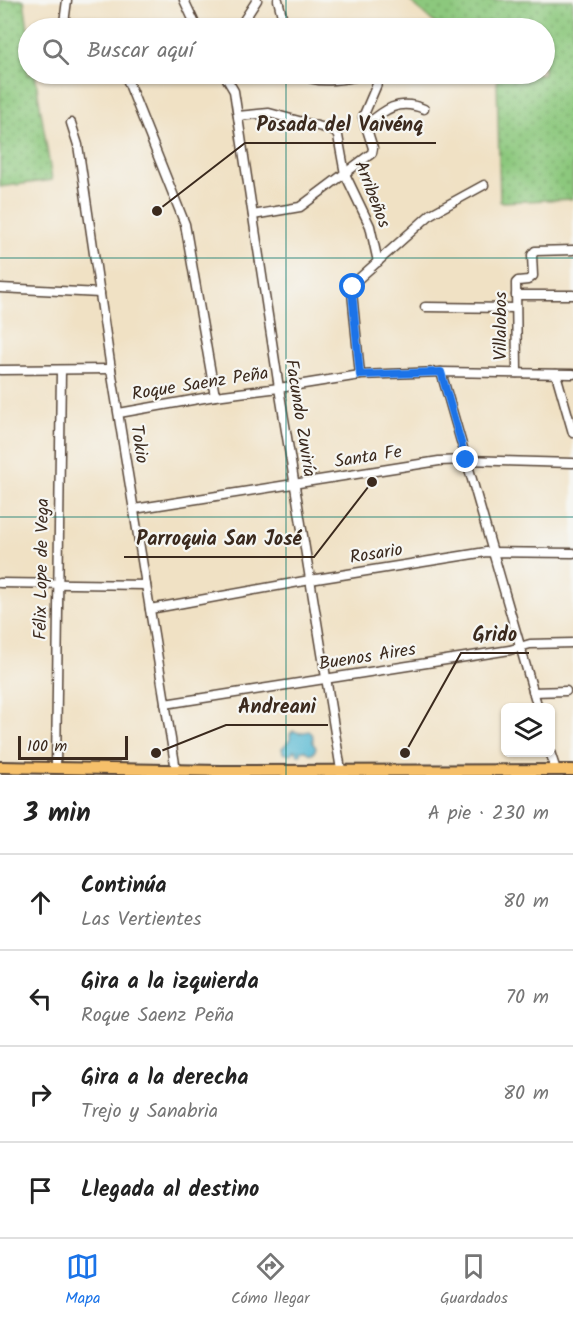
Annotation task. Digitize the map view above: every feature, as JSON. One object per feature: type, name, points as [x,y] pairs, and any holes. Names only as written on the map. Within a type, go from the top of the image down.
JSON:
[{"type":"main road","points":[[0,767],[56,771],[176,772],[556,773],[573,770]]},
{"type":"street","points":[[65,18],[68,0]]},
{"type":"street","points":[[184,0],[192,18]]},
{"type":"street","points":[[245,18],[257,0]]},
{"type":"street","points":[[278,0],[282,18]]},
{"type":"street","points":[[129,84],[185,224],[214,396]]},
{"type":"street","name":"Facundo Zuviría","points":[[230,84],[234,91],[309,580],[341,772]]},
{"type":"street","points":[[253,215],[300,207],[372,153],[373,148],[363,117],[377,84]]},
{"type":"street","points":[[365,126],[388,108],[397,105],[424,109]]},
{"type":"street","name":"Arribeños","points":[[237,116],[269,113],[335,132],[338,136],[345,174],[367,219],[378,262]]},
{"type":"street","name":"Tokio","points":[[71,123],[78,146],[111,369],[176,772]]},
{"type":"street","points":[[360,375],[352,292],[356,282],[431,214],[484,185]]},
{"type":"street","name":"Villalobos","points":[[517,373],[516,283],[528,280],[532,276],[532,255],[536,251],[573,250]]},
{"type":"street","points":[[0,288],[100,293]]},
{"type":"street","points":[[516,295],[573,296]]},
{"type":"street","points":[[425,308],[515,308]]},
{"type":"street","name":"Roque Saenz Peña","points":[[0,370],[111,369]]},
{"type":"street","name":"Félix Lope de Vega","points":[[56,771],[61,370]]},
{"type":"street","points":[[441,372],[536,703]]},
{"type":"street","name":"Roque Saenz Peña","points":[[118,413],[214,396],[360,375],[441,372],[573,374]]},
{"type":"street","points":[[556,374],[573,433]]},
{"type":"street","name":"Santa Fe","points":[[134,509],[439,461],[573,464]]},
{"type":"street","name":"Rosario","points":[[150,609],[309,580],[493,552],[573,553]]},
{"type":"street","points":[[0,583],[146,585]]},
{"type":"street","name":"Buenos Aires","points":[[165,704],[510,650],[538,643],[573,643]]},
{"type":"street","points":[[533,692],[566,691]]},
{"type":"street","points":[[551,757],[556,773]]},
{"type":"green space","points":[[0,0],[24,0],[26,18],[18,18],[18,84],[37,84],[52,180],[0,187]]},
{"type":"green space","points":[[409,0],[573,0],[573,199],[500,202],[497,84],[555,84],[555,18],[429,18]]},
{"type":"water","points":[[293,731],[311,732],[316,748],[313,754],[305,750],[302,750],[300,755],[294,750],[290,755],[283,753],[282,748],[290,740],[290,734]]},
{"type":"place","name":"Posada del Vaivénq","points":[[157,211]]},
{"type":"place","name":"Parroquia San José","points":[[372,482]]},
{"type":"place","name":"Andreani","points":[[156,753]]},
{"type":"place","name":"Grido","points":[[405,753]]},
{"type":"route","points":[[353,287],[360,375],[441,372],[466,460]]}]
